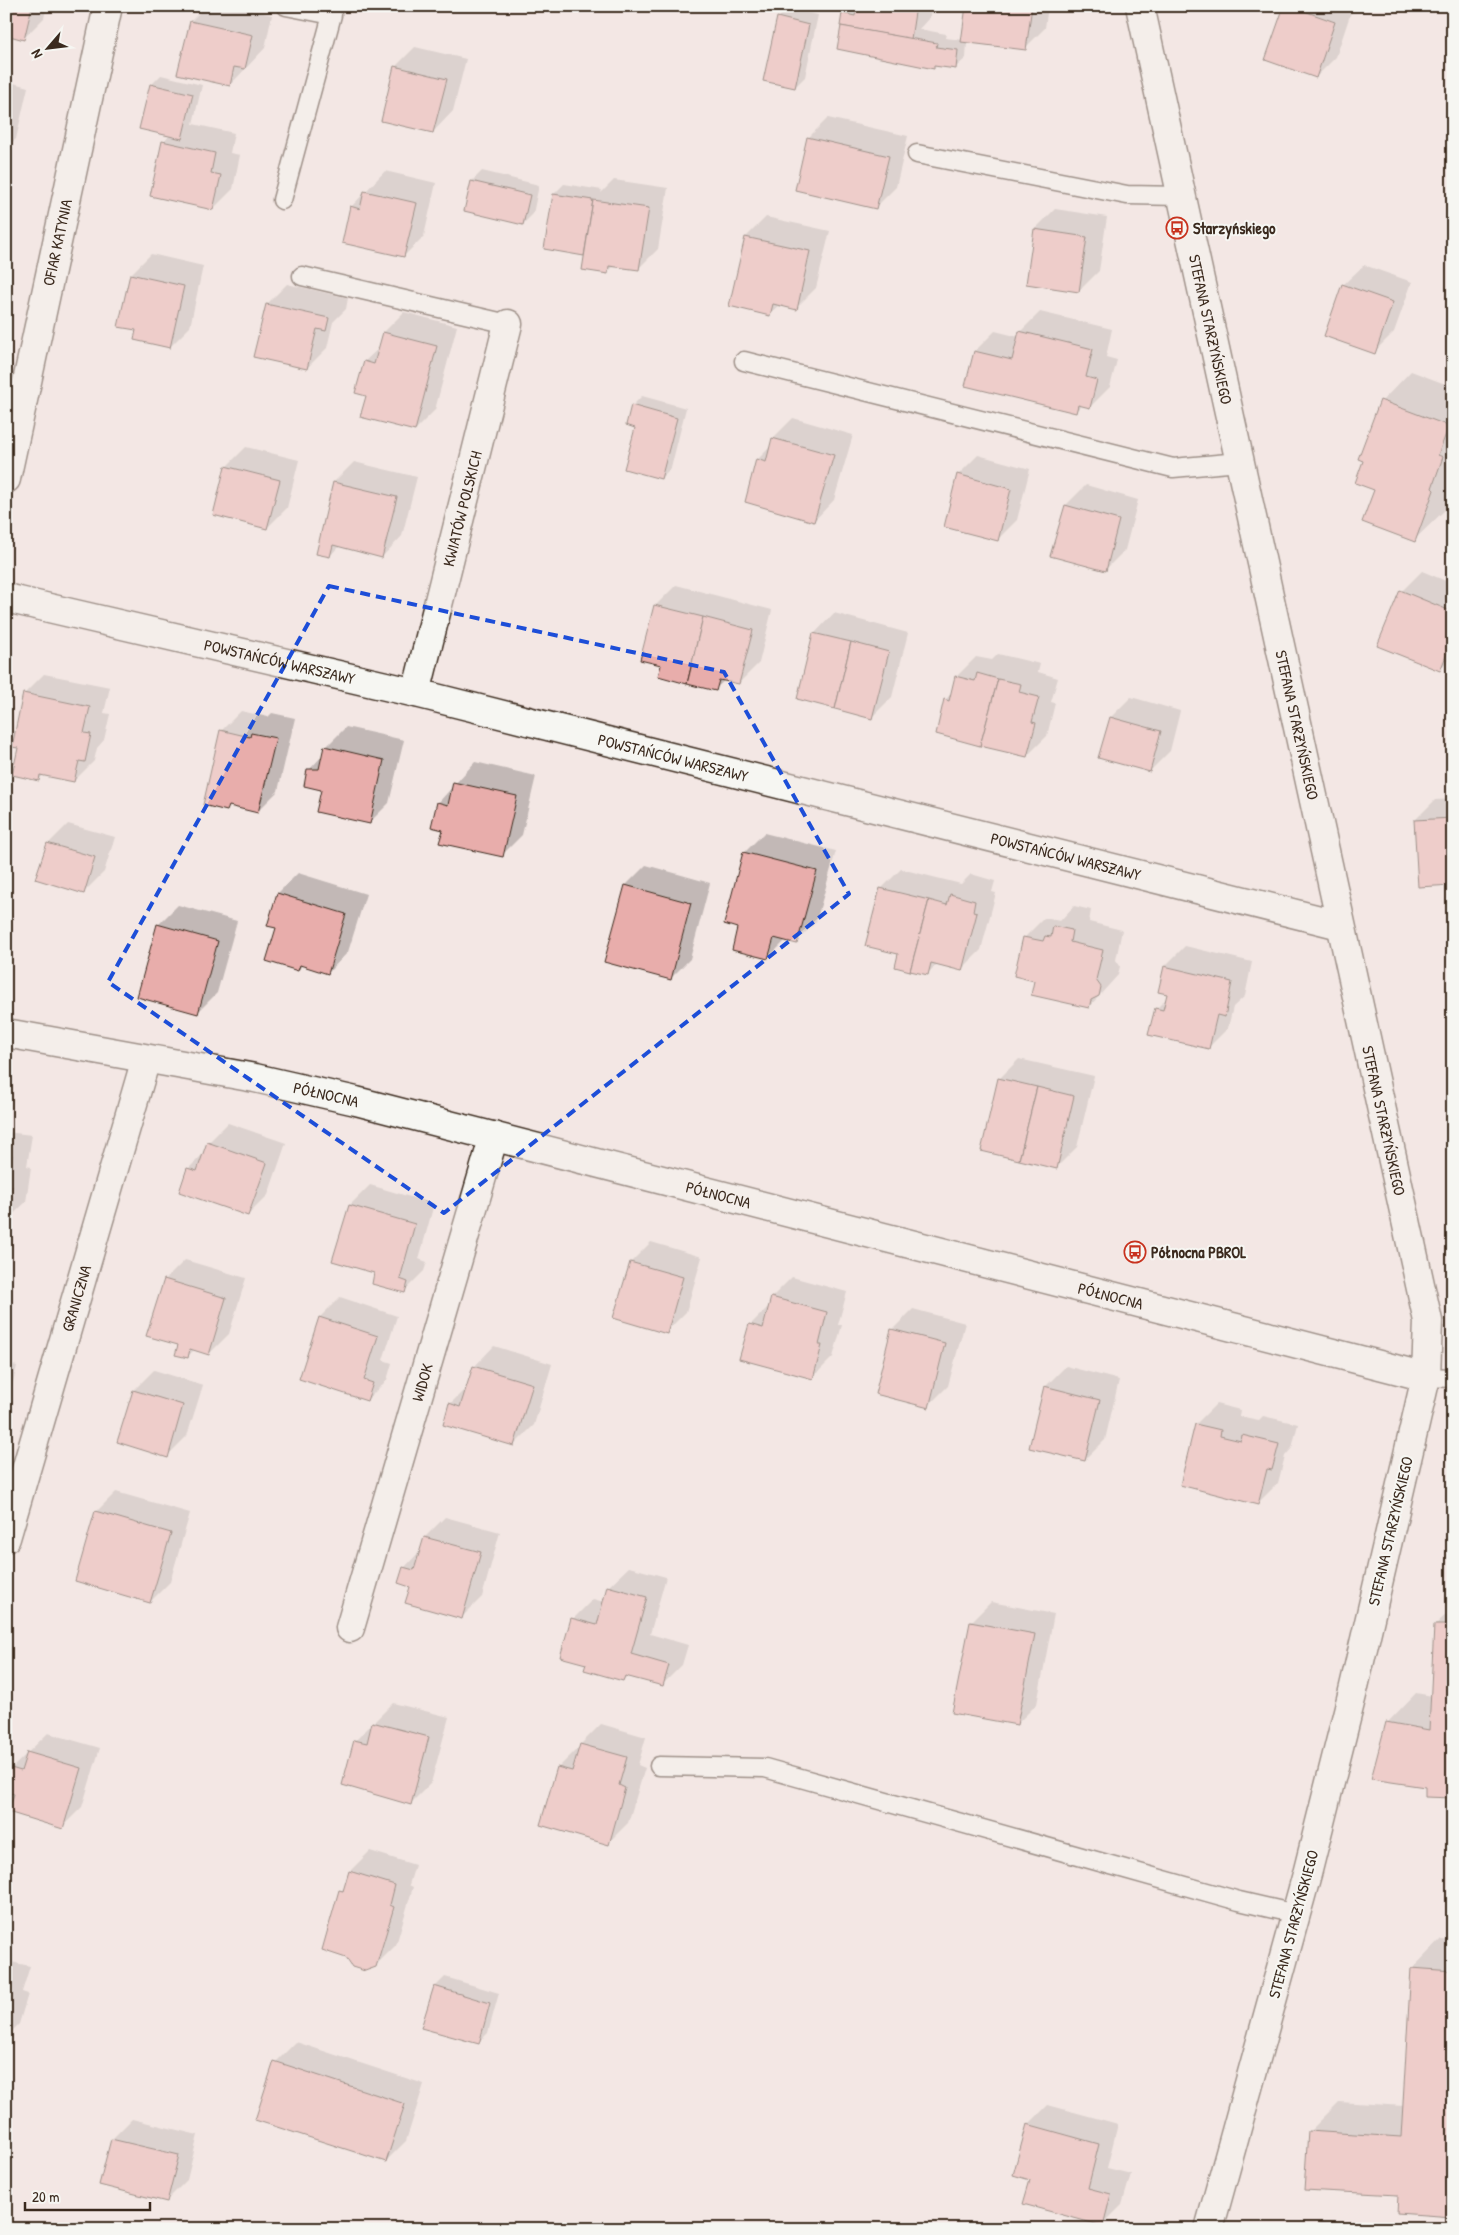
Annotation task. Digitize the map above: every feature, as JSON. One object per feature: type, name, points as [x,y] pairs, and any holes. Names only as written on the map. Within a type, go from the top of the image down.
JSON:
[{"type":"street","name":"OFIAR KATYNIA","points":[[6,479],[108,6]]},
{"type":"street","name":"STEFANA STARZYŃSKIEGO","points":[[1140,6],[1428,1320],[1426,1377],[1353,1691],[1296,1914],[1209,2229]]},
{"type":"street","name":"KWIATÓW POLSKICH","points":[[416,693],[508,324]]},
{"type":"street","name":"POWSTAŃCÓW WARSZAWY","points":[[6,598],[416,693],[1340,925]]},
{"type":"street","name":"PÓŁNOCNA","points":[[6,1033],[264,1080],[494,1136],[1426,1377]]},
{"type":"street","name":"GRANICZNA","points":[[6,1538],[146,1059]]},
{"type":"street","name":"WIDOK","points":[[350,1628],[494,1136]]},
{"type":"lane","points":[[282,200],[332,15],[286,6]]},
{"type":"lane","points":[[917,154],[1127,195],[1181,196]]},
{"type":"lane","points":[[302,276],[508,324]]},
{"type":"lane","points":[[744,361],[1173,468],[1239,462]]},
{"type":"lane","points":[[1426,1377],[1453,1378]]},
{"type":"lane","points":[[659,1766],[765,1768],[1239,1901],[1296,1914]]},
{"type":"highlighted area","points":[[329,586],[724,672],[849,894],[444,1213],[108,982]]},
{"type":"building","points":[[6,6],[32,6],[24,40],[6,35]]},
{"type":"building","points":[[857,6],[916,6],[911,39],[840,26],[842,13],[855,16]]},
{"type":"building","points":[[966,6],[1032,6],[1026,50],[961,42]]},
{"type":"building","points":[[1284,6],[1290,6],[1335,22],[1316,78],[1265,60]]},
{"type":"building","points":[[777,17],[809,25],[795,88],[763,81]]},
{"type":"building","points":[[190,21],[253,35],[245,69],[234,67],[230,86],[177,74]]},
{"type":"building","points":[[841,26],[937,43],[936,47],[958,50],[956,69],[934,66],[934,69],[837,49]]},
{"type":"building","points":[[394,66],[447,79],[433,133],[381,121]]},
{"type":"building","points":[[150,84],[193,94],[182,139],[139,129]]},
{"type":"building","points":[[807,137],[889,156],[876,209],[795,190]]},
{"type":"building","points":[[162,141],[215,153],[211,173],[221,175],[213,210],[150,196]]},
{"type":"building","points":[[471,181],[530,195],[523,225],[464,211]]},
{"type":"building","points":[[364,191],[417,203],[404,257],[342,243],[350,206],[360,209]]},
{"type":"building","points":[[553,194],[593,200],[584,256],[544,249]]},
{"type":"building","points":[[593,200],[649,208],[639,270],[609,266],[608,274],[582,270]]},
{"type":"building","points":[[1034,229],[1087,237],[1079,292],[1026,284]]},
{"type":"building","points":[[745,237],[810,251],[797,310],[773,304],[770,316],[729,306]]},
{"type":"building","points":[[130,274],[184,286],[170,348],[134,340],[136,330],[118,327]]},
{"type":"building","points":[[1342,284],[1393,302],[1375,354],[1324,336]]},
{"type":"building","points":[[266,304],[329,318],[326,331],[317,329],[307,369],[253,357]]},
{"type":"building","points":[[1019,331],[1093,349],[1086,377],[1097,380],[1090,408],[1078,405],[1076,413],[965,386],[974,351],[1012,360]]},
{"type":"building","points":[[383,332],[437,346],[415,431],[360,417],[366,396],[355,393],[364,361],[374,364]]},
{"type":"building","points":[[1380,400],[1449,426],[1438,455],[1443,457],[1432,488],[1434,490],[1415,542],[1362,522],[1374,490],[1355,483],[1363,461],[1358,459]]},
{"type":"building","points":[[631,405],[677,418],[661,479],[624,469],[635,428],[626,425]]},
{"type":"building","points":[[772,438],[834,455],[814,522],[745,502],[756,459],[766,462]]},
{"type":"building","points":[[225,466],[280,480],[267,529],[213,515]]},
{"type":"building","points":[[957,474],[1011,489],[998,541],[944,527]]},
{"type":"building","points":[[333,482],[397,497],[382,558],[333,545],[330,557],[316,554]]},
{"type":"building","points":[[1065,505],[1119,520],[1106,571],[1050,556]]},
{"type":"building","points":[[1400,590],[1453,612],[1453,638],[1440,671],[1377,646]]},
{"type":"building","points":[[654,605],[703,617],[687,684],[658,676],[661,665],[640,660]]},
{"type":"building","points":[[703,617],[753,630],[739,684],[719,680],[716,691],[687,684]]},
{"type":"building","points":[[813,633],[851,642],[835,709],[797,699]]},
{"type":"building","points":[[851,642],[889,652],[872,719],[835,709]]},
{"type":"building","points":[[977,673],[998,679],[980,746],[936,734],[944,699],[949,701],[955,676],[975,681]]},
{"type":"building","points":[[998,679],[1021,684],[1019,692],[1039,697],[1032,722],[1036,723],[1027,757],[980,746]]},
{"type":"building","points":[[23,693],[90,707],[84,733],[91,734],[85,762],[79,761],[74,782],[40,775],[39,781],[12,775],[18,748],[12,747]]},
{"type":"building","points":[[1110,717],[1161,731],[1150,772],[1098,758]]},
{"type":"building","points":[[220,730],[250,737],[251,733],[276,738],[258,813],[229,806],[227,811],[203,805]]},
{"type":"building","points":[[324,746],[384,760],[370,824],[316,812],[321,790],[304,786],[307,769],[319,769]]},
{"type":"building","points":[[453,782],[517,796],[503,857],[439,843],[443,830],[431,827],[437,802],[448,805]]},
{"type":"building","points":[[1453,818],[1453,885],[1418,887],[1414,820]]},
{"type":"building","points":[[47,843],[95,857],[84,894],[35,879]]},
{"type":"building","points":[[743,852],[817,871],[797,944],[774,938],[768,959],[732,950],[737,928],[724,924]]},
{"type":"building","points":[[625,885],[691,903],[671,980],[604,962]]},
{"type":"building","points":[[880,888],[929,900],[910,971],[895,967],[898,954],[865,946]]},
{"type":"building","points":[[277,893],[346,914],[328,974],[300,965],[298,971],[266,961],[276,928],[267,926]]},
{"type":"building","points":[[950,894],[975,901],[973,912],[977,913],[962,971],[931,963],[928,975],[910,971],[929,900],[947,905]]},
{"type":"building","points":[[157,924],[218,941],[198,1014],[137,997]]},
{"type":"building","points":[[1053,926],[1072,930],[1070,942],[1103,950],[1096,980],[1101,987],[1099,996],[1091,1000],[1089,1008],[1031,995],[1034,981],[1014,976],[1023,937],[1043,941],[1045,936],[1051,937]]},
{"type":"building","points":[[1164,966],[1232,982],[1225,1017],[1217,1015],[1209,1049],[1148,1035],[1155,1008],[1163,1010],[1167,994],[1158,992]]},
{"type":"building","points":[[998,1078],[1037,1087],[1019,1160],[981,1151]]},
{"type":"building","points":[[1037,1087],[1074,1096],[1057,1169],[1019,1160]]},
{"type":"building","points":[[207,1142],[267,1163],[248,1216],[179,1192],[187,1168],[197,1171]]},
{"type":"building","points":[[6,1154],[12,1155],[7,1186],[12,1186],[6,1221]]},
{"type":"building","points":[[349,1205],[415,1224],[400,1279],[408,1282],[405,1293],[372,1284],[374,1273],[332,1261]]},
{"type":"building","points":[[630,1262],[683,1277],[667,1334],[613,1318]]},
{"type":"building","points":[[164,1279],[226,1298],[209,1355],[190,1349],[188,1358],[175,1355],[178,1345],[146,1336]]},
{"type":"building","points":[[771,1297],[827,1312],[819,1345],[822,1345],[813,1379],[739,1359],[749,1324],[763,1328]]},
{"type":"building","points":[[319,1317],[378,1336],[364,1380],[373,1383],[367,1401],[299,1379]]},
{"type":"building","points":[[891,1329],[945,1343],[929,1408],[875,1394]]},
{"type":"building","points":[[473,1366],[533,1384],[514,1446],[443,1425],[449,1403],[460,1407]]},
{"type":"building","points":[[1044,1386],[1100,1400],[1085,1461],[1029,1448]]},
{"type":"building","points":[[133,1390],[183,1405],[168,1458],[117,1442]]},
{"type":"building","points":[[1195,1424],[1221,1430],[1220,1436],[1241,1441],[1242,1435],[1279,1444],[1272,1470],[1267,1469],[1258,1505],[1180,1485]]},
{"type":"building","points":[[95,1511],[171,1533],[150,1603],[75,1581]]},
{"type":"building","points":[[424,1537],[481,1552],[462,1619],[405,1603],[410,1587],[398,1583],[403,1567],[414,1570]]},
{"type":"building","points":[[607,1586],[647,1597],[631,1654],[669,1665],[663,1686],[625,1676],[623,1681],[584,1670],[586,1664],[560,1657],[571,1618],[597,1625]]},
{"type":"building","points":[[970,1622],[1035,1634],[1017,1725],[952,1713]]},
{"type":"building","points":[[1434,1625],[1453,1625],[1453,1798],[1425,1797],[1425,1787],[1371,1779],[1386,1722],[1429,1730]]},
{"type":"building","points":[[372,1722],[429,1737],[411,1805],[342,1785],[354,1740],[367,1743]]},
{"type":"building","points":[[580,1744],[627,1757],[619,1785],[625,1788],[609,1845],[540,1825],[557,1767],[572,1771]]},
{"type":"building","points":[[27,1752],[81,1768],[63,1829],[8,1812],[14,1794],[6,1792],[6,1782],[11,1768],[21,1771]]},
{"type":"building","points":[[349,1871],[395,1885],[390,1905],[394,1907],[376,1967],[365,1971],[352,1967],[346,1958],[322,1950],[339,1890],[343,1891]]},
{"type":"building","points":[[1411,1968],[1453,1971],[1453,2217],[1397,2213],[1398,2195],[1304,2190],[1308,2131],[1401,2137]]},
{"type":"building","points":[[434,1986],[490,2003],[479,2044],[421,2028]]},
{"type":"building","points":[[274,2061],[405,2104],[386,2162],[255,2120]]},
{"type":"building","points":[[1027,2124],[1099,2144],[1088,2188],[1111,2194],[1103,2226],[1023,2204],[1030,2180],[1013,2175]]},
{"type":"building","points":[[111,2139],[179,2155],[167,2202],[99,2185]]},
{"type":"place","name":"Starzyńskiego","points":[[1177,228]]},
{"type":"place","name":"Północna PBROL","points":[[1135,1252]]}]
